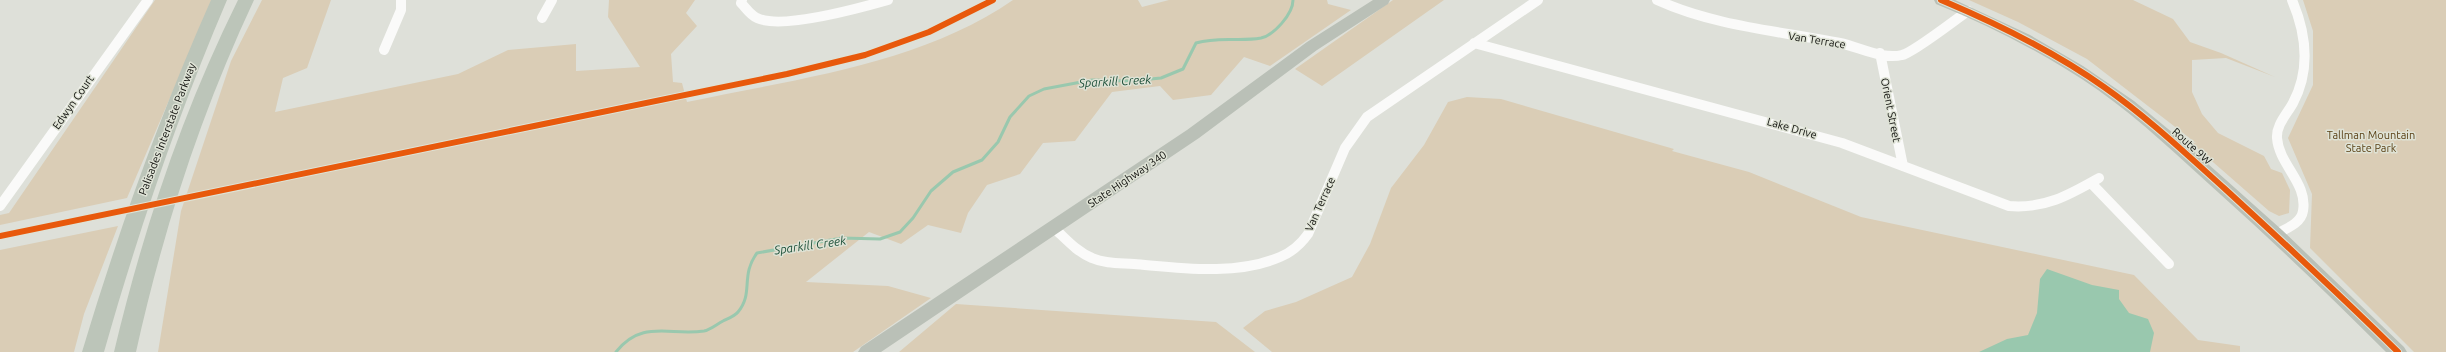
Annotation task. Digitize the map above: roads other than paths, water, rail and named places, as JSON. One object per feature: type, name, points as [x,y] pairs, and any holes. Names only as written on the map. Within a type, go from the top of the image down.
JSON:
[{"type":"highway","name":"Palisades Interstate Parkway","points":[[93,352],[144,189],[181,90],[219,0]]},
{"type":"highway","name":"Palisades Interstate Parkway","points":[[125,352],[157,224],[170,184],[202,97],[246,0]]},
{"type":"main road","name":"State Highway 340","points":[[867,352],[1194,134],[1312,46],[1383,0]]},
{"type":"main road","name":"Route 9W","points":[[1941,0],[1968,11],[2038,45],[2105,88],[2154,125],[2276,234],[2398,352]]},
{"type":"street","name":"Edwyn Court","points":[[0,206],[90,78],[148,0]]},
{"type":"street","points":[[384,50],[401,10],[401,0]]},
{"type":"street","points":[[542,18],[552,0]]},
{"type":"street","points":[[742,0],[741,3],[749,13],[760,19],[777,21],[850,11],[888,0]]},
{"type":"street","name":"Van Terrace","points":[[1054,228],[1076,249],[1092,258],[1116,262],[1176,268],[1245,265],[1272,260],[1290,253],[1303,241],[1313,225],[1345,144],[1355,129],[1367,117],[1538,0]]},
{"type":"street","name":"Van Terrace","points":[[1656,0],[1675,8],[1775,33],[1840,43],[1880,53],[1903,55],[1968,11]]},
{"type":"street","points":[[2276,234],[2296,223],[2303,213],[2304,200],[2298,182],[2277,139],[2281,121],[2300,90],[2303,76],[2305,57],[2303,34],[2292,0]]},
{"type":"street","name":"Lake Drive","points":[[1474,43],[1782,125],[1842,143],[1997,203],[2020,208],[2038,208],[2053,204],[2095,181],[2169,264]]},
{"type":"street","name":"Orient Street","points":[[1880,53],[1903,166]]},
{"type":"waterway","name":"Sparkill Creek","points":[[616,352],[626,342],[646,332],[704,331],[735,315],[743,305],[747,291],[749,269],[757,253],[842,238],[880,239],[900,232],[913,218],[931,191],[953,172],[982,160],[998,142],[1010,117],[1029,96],[1044,89],[1092,80],[1130,81],[1161,78],[1183,69],[1196,43],[1213,40],[1253,39],[1266,36],[1282,23],[1290,11],[1293,0]]},
{"type":"park label","name":"Tallman Mountain State Park","points":[[2371,141]]}]
